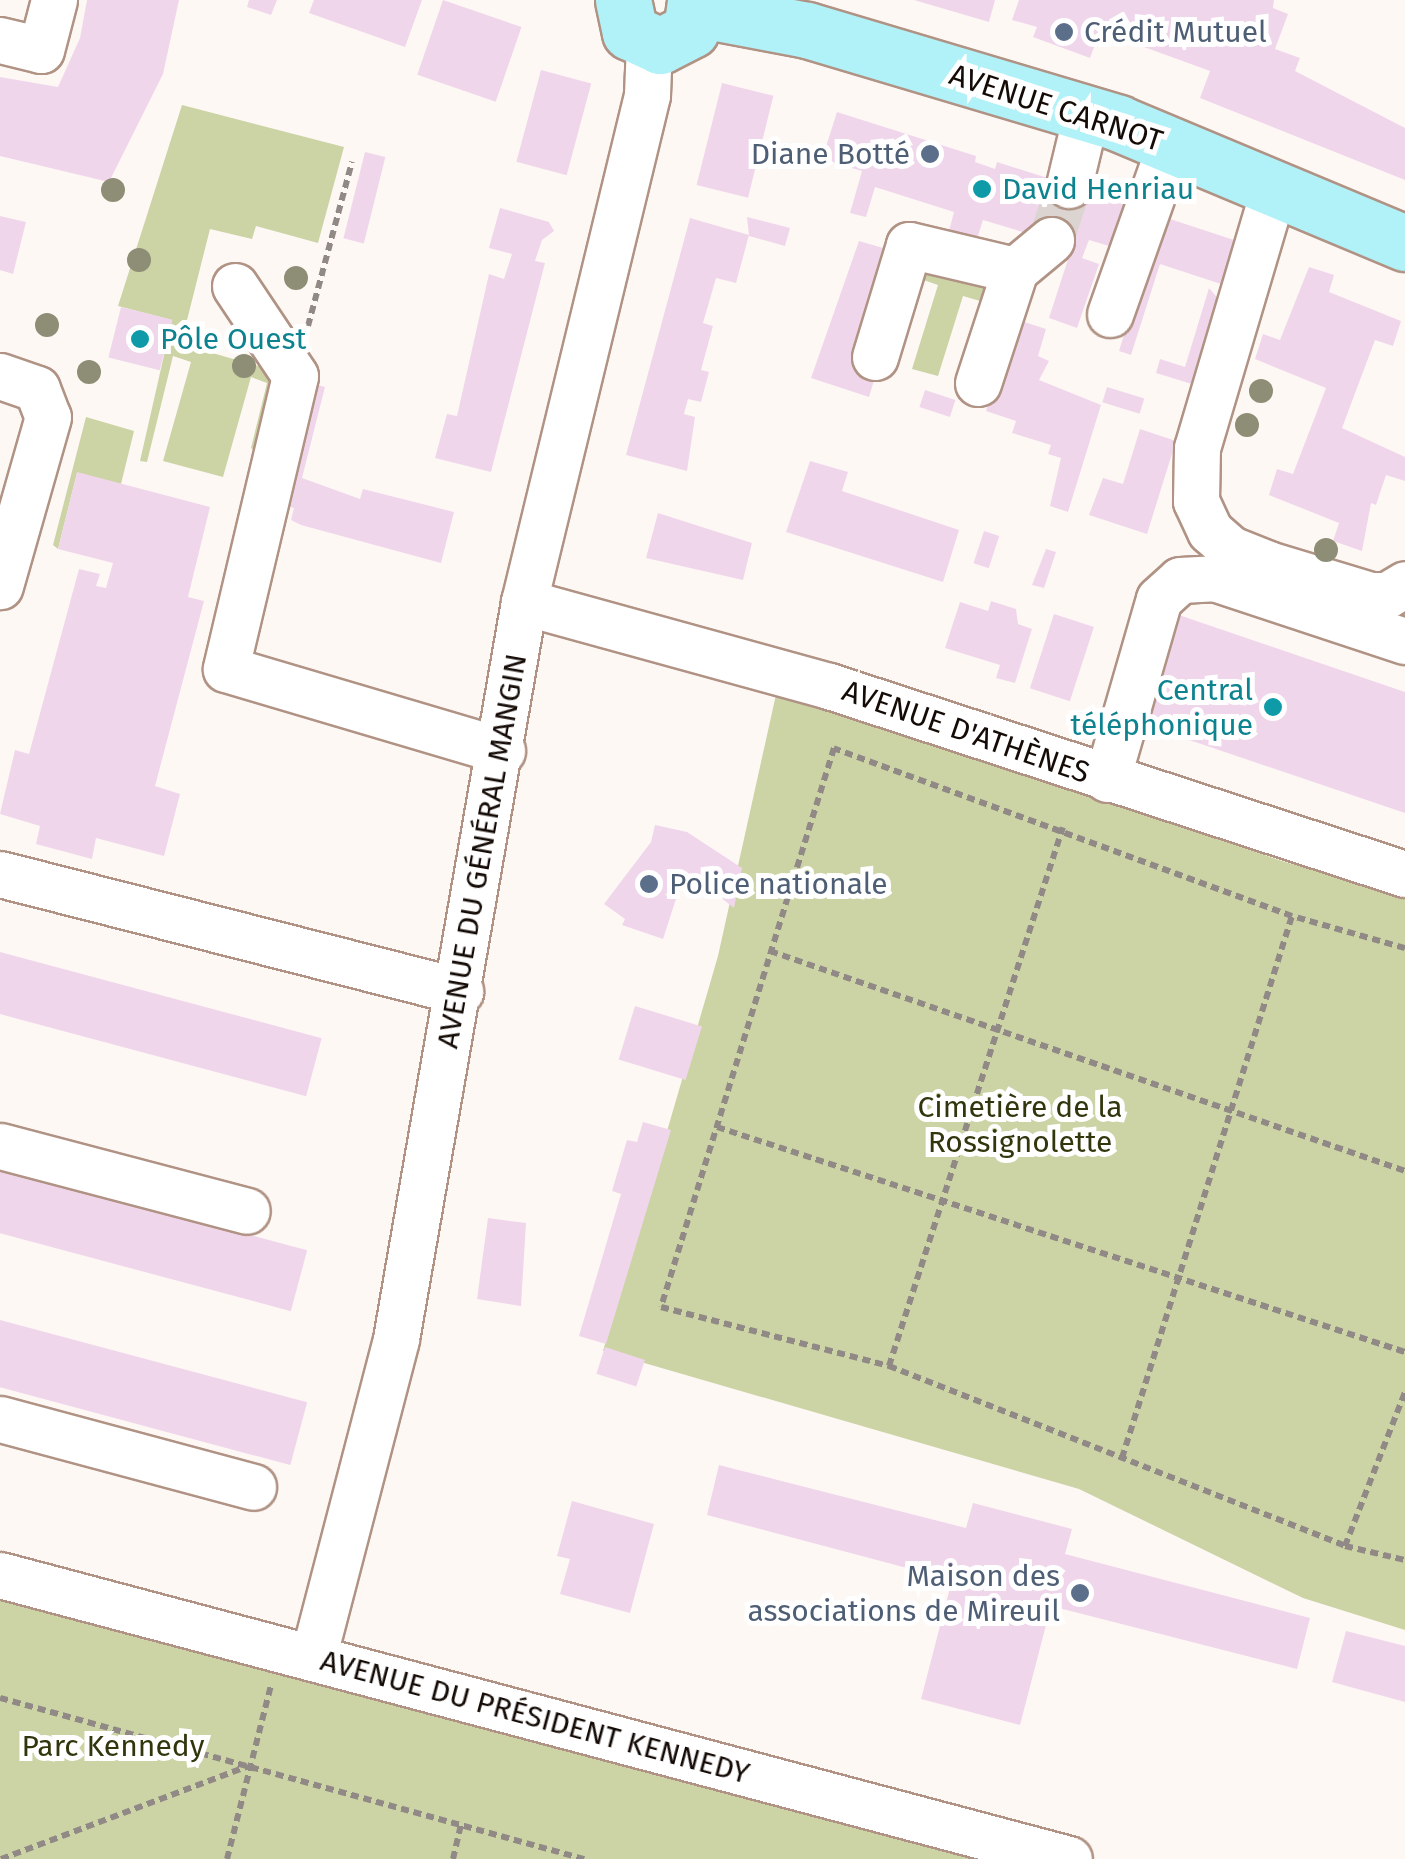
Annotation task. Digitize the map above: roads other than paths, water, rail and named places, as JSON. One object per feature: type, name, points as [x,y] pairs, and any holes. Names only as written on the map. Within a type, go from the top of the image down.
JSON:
[{"type":"main road","points":[[626,12],[682,38],[696,4]]},
{"type":"main road","name":"AVENUE CARNOT","points":[[696,4],[806,30],[1086,114],[1405,242]]},
{"type":"street","points":[[0,40],[41,50],[54,0]]},
{"type":"street","name":"AVENUE DU GÉNÉRAL MANGIN","points":[[296,1654],[396,1339],[502,751],[524,602],[647,95],[626,12]]},
{"type":"street","points":[[1069,184],[1086,114]]},
{"type":"street","points":[[1110,314],[1170,145]]},
{"type":"street","points":[[1274,188],[1197,448],[1196,501],[1210,530],[1231,549],[1268,564],[1370,595],[1405,584]]},
{"type":"street","points":[[978,384],[1014,270],[1050,240]]},
{"type":"street","points":[[876,356],[909,246],[1014,270]]},
{"type":"street","points":[[236,286],[295,376],[226,669],[502,751]]},
{"type":"street","points":[[0,376],[37,389],[48,417],[0,586]]},
{"type":"street","points":[[1107,779],[1159,599],[1180,580],[1214,578],[1405,642]]},
{"type":"street","name":"AVENUE D'ATHÈNES","points":[[524,602],[811,680],[1405,874]]},
{"type":"street","points":[[0,874],[460,991]]},
{"type":"street","points":[[0,1146],[248,1211]]},
{"type":"street","points":[[0,1419],[253,1487]]},
{"type":"street","name":"AVENUE DU PRÉSIDENT KENNEDY","points":[[0,1575],[1069,1859]]},
{"type":"tunnel","points":[[1051,240],[1069,185]]},
{"type":"place","name":"Crédit Mutuel","points":[[1064,32]]},
{"type":"place","name":"Diane Botté","points":[[930,154]]},
{"type":"place","name":"David Henriau","points":[[982,189]]},
{"type":"place","name":"Pôle Ouest","points":[[140,339]]},
{"type":"place","name":"Central téléphonique","points":[[1273,707]]},
{"type":"place","name":"Police nationale","points":[[649,884]]},
{"type":"place","name":"Maison des associations de Mireuil","points":[[1080,1593]]},
{"type":"park label","name":"Cimetière de la Rossignolette","points":[[1020,1124]]},
{"type":"park label","name":"Parc Kennedy","points":[[113,1746]]}]
